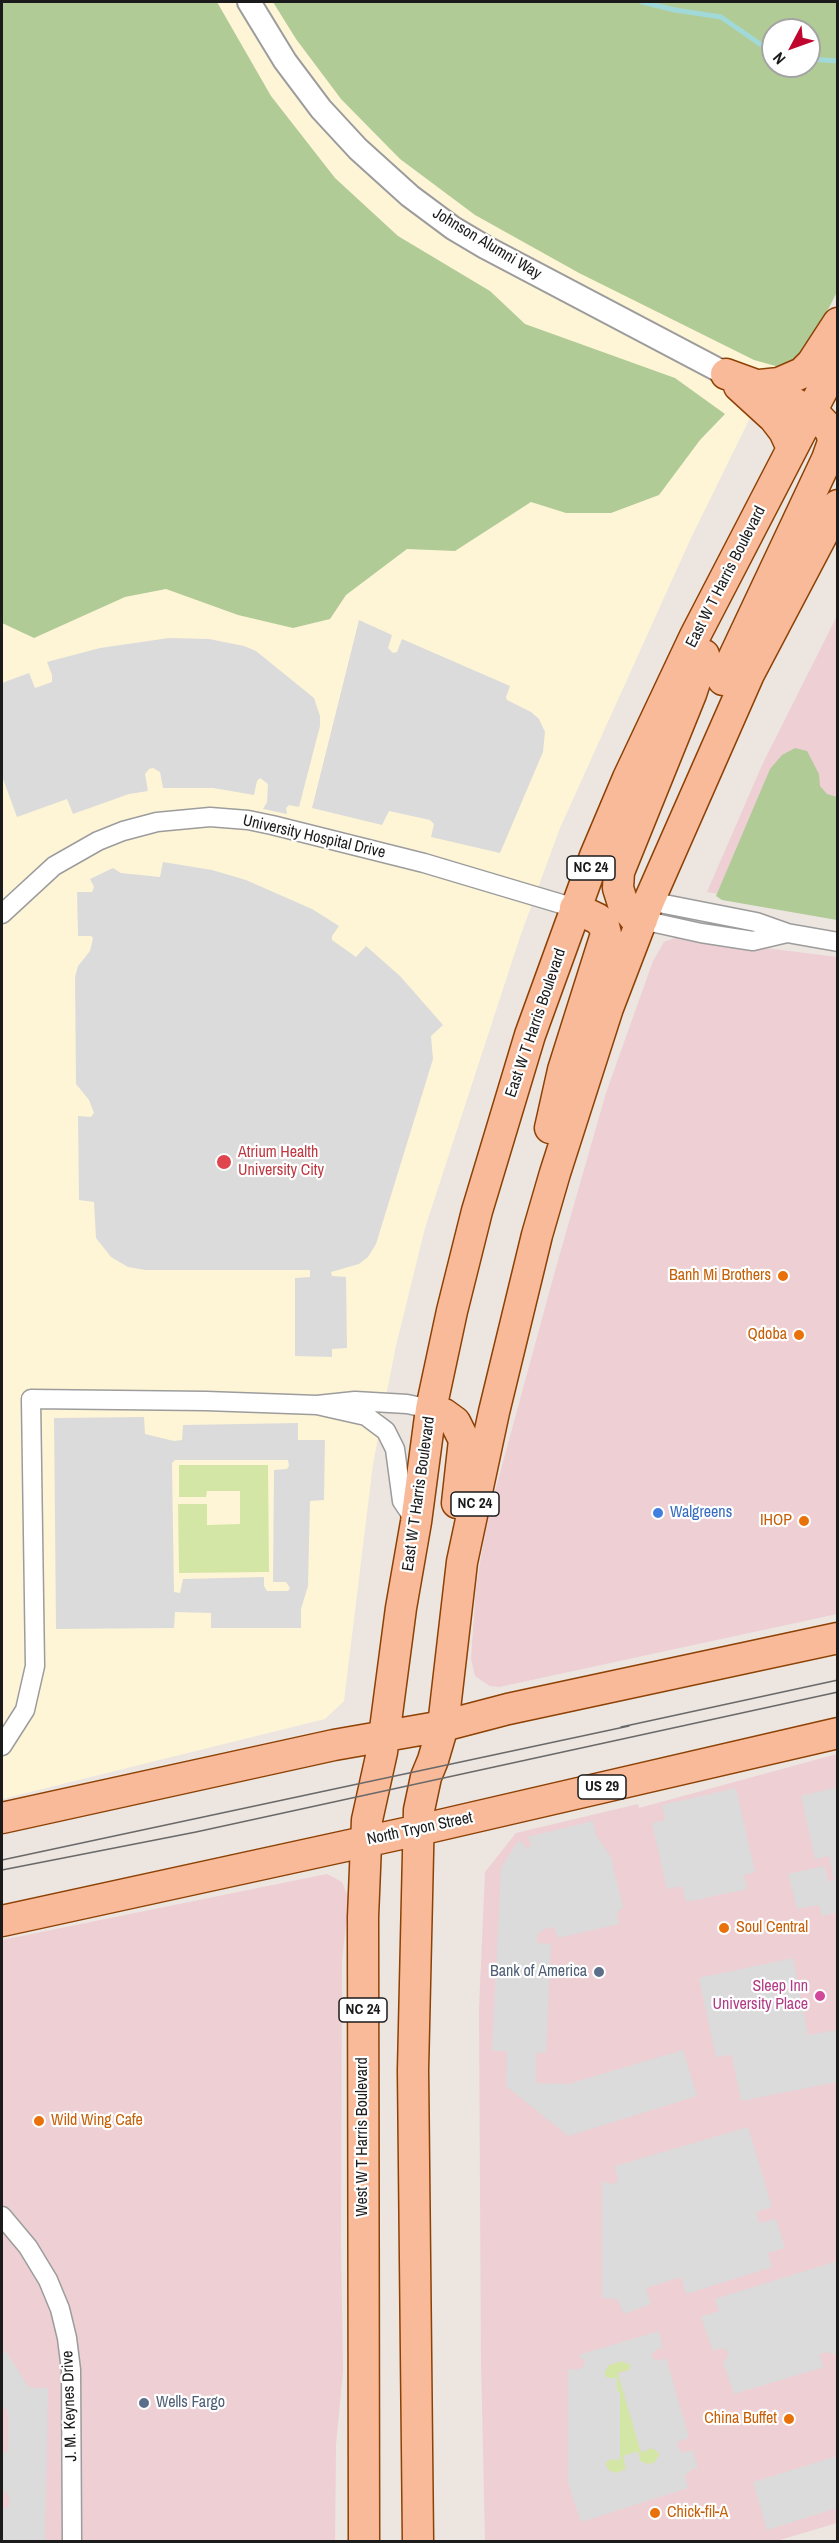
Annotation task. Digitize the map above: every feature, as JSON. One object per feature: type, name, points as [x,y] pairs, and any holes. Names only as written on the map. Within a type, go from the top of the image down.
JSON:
[{"type":"main road","points":[[760,385],[779,383],[802,373],[812,363],[837,323]]},
{"type":"main road","name":"East W T Harris Boulevard","points":[[385,1735],[401,1608],[416,1522],[431,1409],[452,1311],[480,1200],[530,1035],[575,908],[628,778],[695,636],[837,360]]},
{"type":"main road","points":[[666,865],[687,763],[723,680],[831,450],[831,431],[822,419],[760,385],[726,374]]},
{"type":"main road","points":[[726,374],[774,418],[784,431],[792,448]]},
{"type":"main road","name":"NC 24","points":[[418,2541],[413,2070],[419,1830],[421,1794],[442,1726],[462,1562],[494,1412],[537,1235],[580,1091],[608,1008],[646,910],[749,674],[834,513]]},
{"type":"main road","points":[[646,910],[634,917],[623,904],[618,888],[619,872],[691,694],[708,643],[723,585]]},
{"type":"main road","points":[[537,1235],[546,1148],[563,1070],[606,934],[604,926],[598,919],[575,908]]},
{"type":"main road","points":[[431,1409],[455,1422],[464,1440],[454,1518],[455,1534],[462,1562]]},
{"type":"main road","points":[[2,1818],[385,1735],[442,1726],[508,1709],[837,1638]]},
{"type":"main road","name":"North Tryon Street","points":[[2,1921],[419,1830],[837,1733]]},
{"type":"main road","name":"West W T Harris Boulevard","points":[[364,2541],[363,1917],[370,1802],[380,1767],[385,1735]]},
{"type":"street","name":"Johnson Alumni Way","points":[[249,2],[285,61],[321,109],[358,149],[410,196],[453,228],[485,247],[726,374]]},
{"type":"street","name":"University Hospital Drive","points":[[2,914],[54,866],[98,841],[149,824],[210,817],[248,820],[272,825],[424,863],[575,908]]},
{"type":"street","points":[[646,910],[701,933],[753,941],[788,933],[837,942]]},
{"type":"street","points":[[2,1746],[25,1710],[35,1666],[31,1399],[317,1405],[355,1401],[407,1404],[431,1409]]},
{"type":"street","points":[[317,1405],[366,1416],[386,1431],[394,1449],[402,1501],[416,1522]]},
{"type":"street","name":"J. M. Keynes Drive","points":[[2,2216],[28,2247],[45,2275],[55,2295],[67,2338],[71,2370],[72,2541]]},
{"type":"shaded area","points":[[2,2],[837,2],[780,357],[691,538],[560,828],[520,937],[425,1228],[395,1350],[373,1464],[344,1701],[325,1719],[2,1799]]},
{"type":"shaded area","points":[[837,616],[837,914],[707,892],[763,763]]},
{"type":"shaded area","points":[[359,620],[392,635],[388,648],[393,653],[397,652],[402,639],[510,686],[507,700],[531,712],[539,719],[545,732],[543,752],[500,853],[431,837],[434,824],[430,820],[389,811],[382,825],[312,808]]},
{"type":"shaded area","points":[[169,638],[209,639],[244,646],[256,651],[314,698],[320,716],[320,726],[299,807],[289,805],[286,808],[287,814],[263,809],[267,802],[268,784],[260,778],[257,781],[254,795],[213,788],[163,788],[160,772],[153,768],[145,774],[148,791],[129,794],[73,814],[67,799],[17,817],[2,776],[2,683],[29,673],[35,688],[52,682],[47,662],[100,648]]},
{"type":"shaded area","points":[[163,862],[212,870],[246,880],[312,909],[339,926],[332,940],[356,957],[366,946],[400,976],[443,1025],[431,1036],[433,1059],[376,1244],[368,1257],[359,1264],[331,1272],[332,1276],[346,1277],[347,1348],[332,1349],[332,1357],[295,1356],[295,1278],[310,1277],[310,1270],[145,1270],[128,1267],[111,1257],[96,1238],[94,1202],[79,1200],[78,1116],[91,1117],[94,1113],[89,1100],[76,1084],[75,977],[78,966],[90,951],[93,938],[78,936],[77,892],[92,892],[94,887],[90,879],[113,868],[121,873],[160,877]]},
{"type":"shaded area","points":[[677,937],[837,957],[837,1614],[499,1687],[490,1686],[475,1676],[471,1659],[476,1586],[488,1517],[606,1093],[653,961],[664,942]]},
{"type":"shaded area","points":[[144,1417],[145,1434],[174,1441],[182,1440],[183,1425],[298,1423],[298,1440],[325,1440],[324,1500],[310,1501],[308,1586],[301,1609],[301,1628],[211,1628],[211,1613],[175,1612],[174,1628],[56,1629],[54,1418]],"holes":[[[175,1460],[288,1460],[287,1469],[274,1470],[273,1582],[286,1582],[290,1588],[288,1591],[267,1591],[264,1586],[264,1577],[183,1579],[180,1593],[174,1592],[172,1463]]]},
{"type":"shaded area","points":[[837,1754],[837,2523],[776,2541],[485,2541],[481,2360],[479,2009],[485,1872],[516,1833],[638,1804],[639,1808]]},
{"type":"shaded area","points":[[837,1787],[837,1913],[822,1916],[819,1905],[797,1909],[788,1874],[825,1866],[828,1881],[834,1880],[829,1856],[815,1859],[801,1796]]},
{"type":"shaded area","points":[[736,1788],[755,1872],[744,1875],[747,1889],[686,1902],[682,1886],[667,1889],[652,1823],[665,1820],[662,1805]]},
{"type":"shaded area","points":[[593,1821],[596,1835],[611,1857],[623,1907],[617,1913],[619,1924],[558,1938],[554,1927],[544,1929],[537,1936],[537,1943],[551,1944],[546,2052],[536,2053],[536,2083],[568,2084],[683,2050],[697,2096],[568,2136],[506,2086],[507,2051],[492,2051],[501,1868],[519,1840],[528,1849],[531,1845],[528,1837]]},
{"type":"shaded area","points":[[327,1874],[342,1882],[349,1899],[342,1960],[343,2371],[336,2444],[335,2541],[2,2542],[2,1940]]},
{"type":"shaded area","points":[[793,1958],[808,2035],[837,2030],[837,2082],[741,2101],[732,2055],[716,2057],[699,1978]]},
{"type":"shaded area","points":[[748,2127],[772,2207],[756,2212],[759,2223],[776,2219],[785,2248],[768,2253],[772,2267],[686,2294],[681,2277],[646,2288],[651,2304],[624,2314],[617,2299],[602,2298],[602,2182],[614,2184],[618,2180],[615,2166]]},
{"type":"shaded area","points":[[837,2261],[837,2355],[826,2352],[819,2355],[824,2367],[734,2394],[723,2362],[728,2352],[723,2348],[713,2351],[701,2317],[719,2311],[715,2299]]},
{"type":"shaded area","points":[[659,2331],[663,2349],[658,2348],[651,2355],[656,2361],[666,2358],[689,2438],[679,2441],[677,2445],[682,2453],[693,2450],[698,2469],[693,2469],[685,2475],[688,2488],[581,2522],[568,2483],[568,2369],[577,2370],[584,2366],[585,2361],[578,2355]],"holes":[[[622,2361],[631,2365],[629,2370],[618,2374],[641,2452],[653,2448],[660,2454],[654,2463],[647,2464],[640,2461],[638,2451],[623,2456],[626,2469],[616,2473],[608,2470],[605,2463],[611,2459],[620,2460],[620,2392],[617,2391],[617,2378],[606,2378],[604,2373],[609,2365]]]},
{"type":"shaded area","points":[[6,2351],[28,2386],[48,2388],[45,2541],[2,2541],[2,2508],[10,2505],[10,2498],[2,2490],[2,2452],[6,2453],[8,2449],[8,2414],[6,2408],[2,2407],[2,2355]]},
{"type":"shaded area","points":[[837,2456],[837,2508],[767,2530],[753,2482]]},
{"type":"green space","points":[[2,2],[217,2],[271,96],[335,178],[398,236],[490,291],[525,324],[675,378],[725,414],[700,440],[659,495],[611,513],[566,513],[531,502],[455,551],[407,549],[346,595],[330,619],[293,628],[238,615],[166,589],[125,597],[34,638],[2,623]]},
{"type":"green space","points":[[273,2],[837,2],[837,292],[809,347],[795,361],[779,367],[754,360],[579,273],[475,215],[400,159],[341,99],[296,39]]},
{"type":"green space","points":[[795,748],[807,751],[819,774],[820,786],[827,794],[837,797],[837,920],[722,900],[716,896],[770,769],[782,755]]},
{"type":"green space","points":[[179,1465],[268,1465],[269,1572],[179,1573],[178,1504],[207,1504],[207,1525],[240,1524],[240,1491],[207,1491],[206,1497],[179,1497]]},
{"type":"green space","points":[[622,2361],[631,2365],[629,2370],[618,2373],[641,2452],[653,2448],[660,2454],[654,2463],[647,2464],[640,2461],[638,2452],[626,2469],[616,2473],[609,2471],[605,2463],[611,2459],[620,2460],[620,2392],[617,2392],[604,2373],[609,2365]]},
{"type":"waterway","points":[[642,2],[721,17],[761,45]]},
{"type":"waterway","points":[[821,60],[838,61]]},
{"type":"tram line","points":[[621,1727],[838,1680]]},
{"type":"tram line","points":[[2,1870],[196,1832],[838,1692]]},
{"type":"tram line","points":[[2,1860],[629,1726]]},
{"type":"place","name":"Atrium Health University City","points":[[224,1162]]},
{"type":"place","name":"Banh Mi Brothers","points":[[783,1276]]},
{"type":"place","name":"Qdoba","points":[[799,1335]]},
{"type":"place","name":"Walgreens","points":[[658,1513]]},
{"type":"place","name":"IHOP","points":[[804,1521]]},
{"type":"place","name":"Soul Central","points":[[724,1928]]},
{"type":"place","name":"Bank of America","points":[[599,1972]]},
{"type":"place","name":"Sleep Inn University Place","points":[[820,1996]]},
{"type":"place","name":"Wild Wing Cafe","points":[[39,2121]]},
{"type":"place","name":"Wells Fargo","points":[[144,2403]]},
{"type":"place","name":"China Buffet","points":[[789,2419]]},
{"type":"place","name":"Chick-fil-A","points":[[655,2513]]}]
